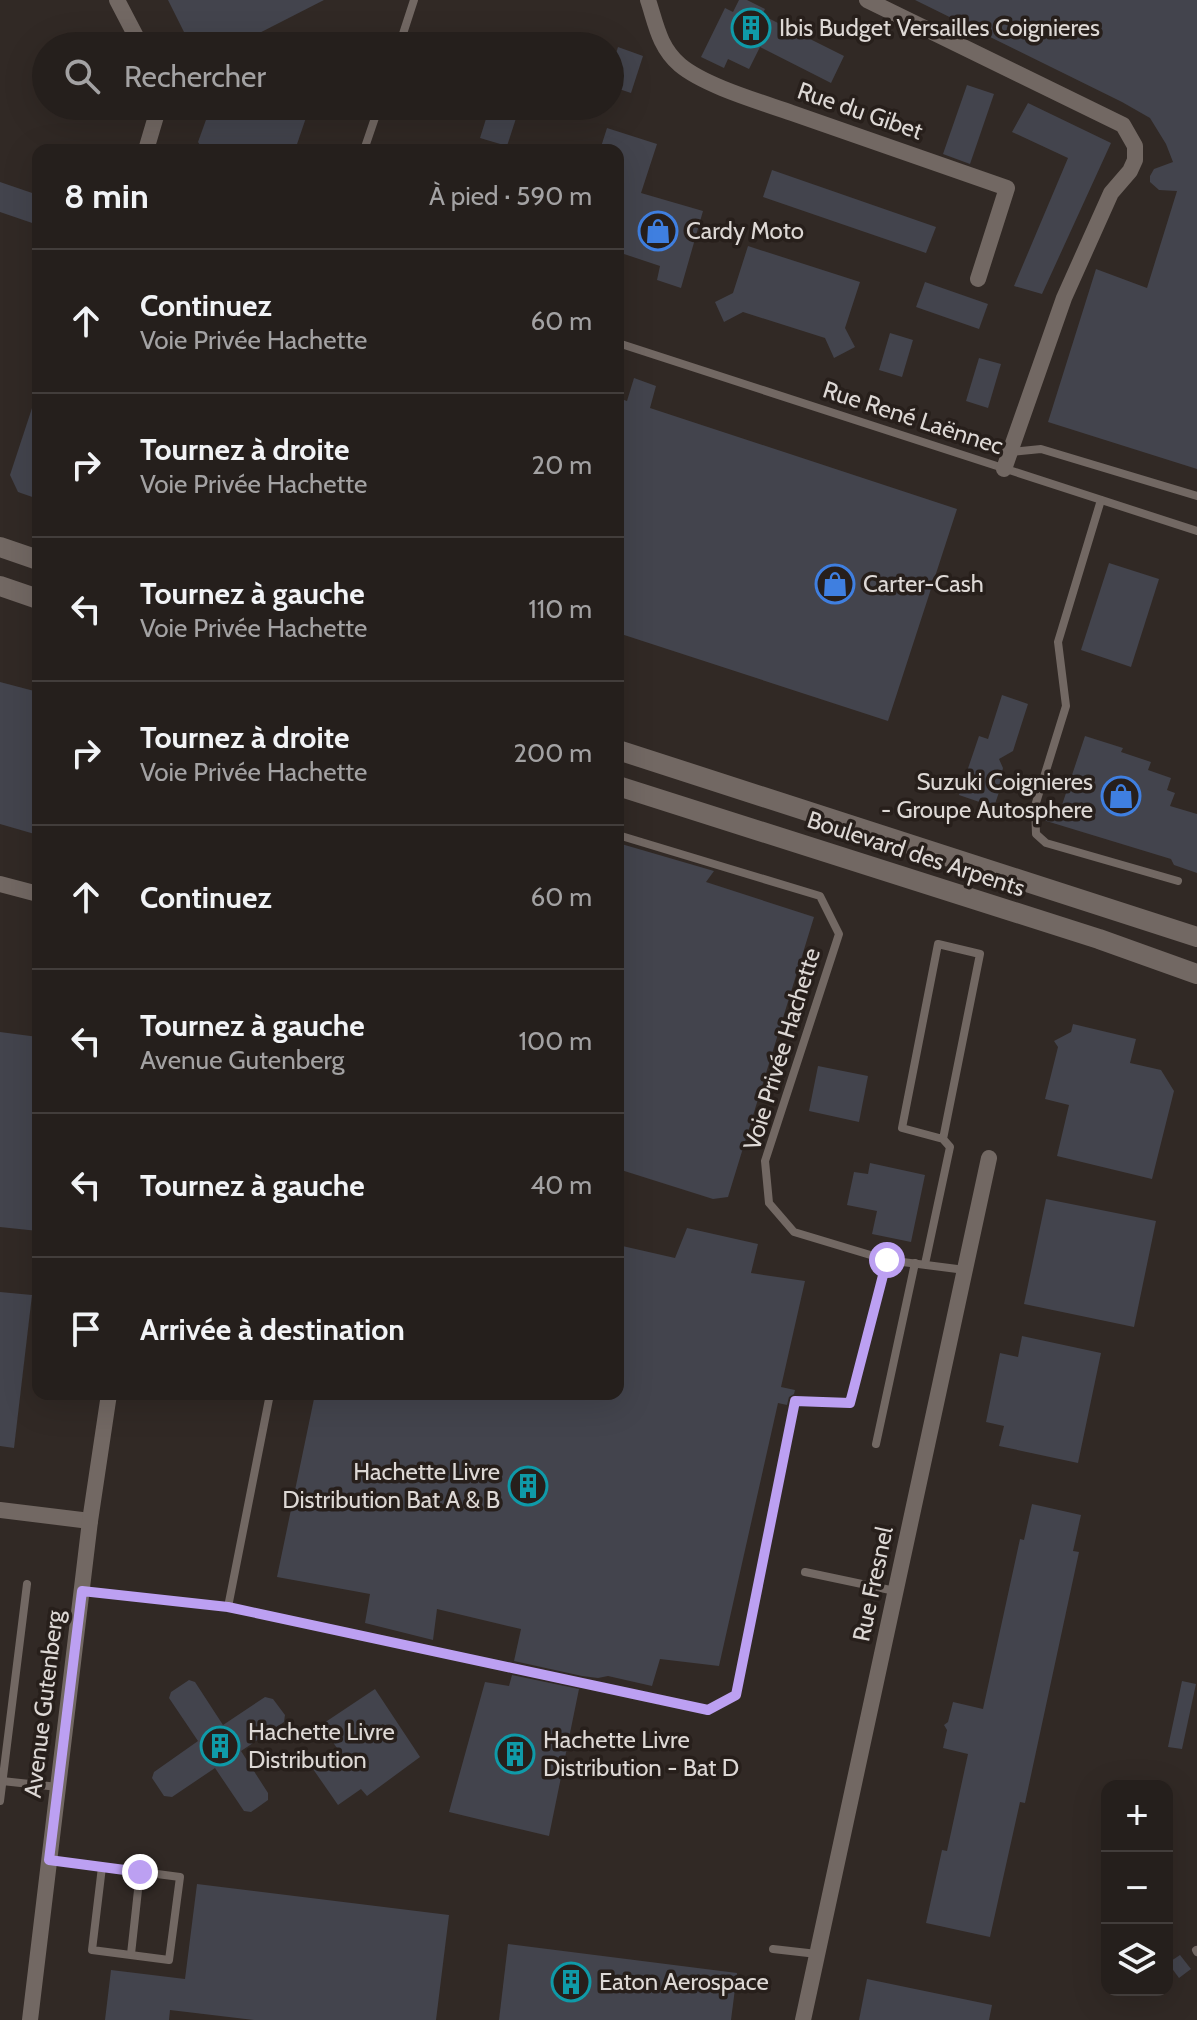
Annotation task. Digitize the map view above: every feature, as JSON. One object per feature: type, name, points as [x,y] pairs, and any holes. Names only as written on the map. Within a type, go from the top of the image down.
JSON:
[{"type":"street","points":[[117,0],[134,32]]},
{"type":"street","name":"Rue du Gibet","points":[[648,0],[664,46],[680,65],[700,77],[1007,188],[978,279]]},
{"type":"street","points":[[867,0],[1123,125],[1135,146],[1135,160],[1130,171],[1111,193],[1064,298],[1004,469]]},
{"type":"street","points":[[148,144],[155,120]]},
{"type":"street","points":[[0,547],[32,558]]},
{"type":"street","points":[[0,586],[32,597]]},
{"type":"street","name":"Boulevard des Arpents","points":[[624,752],[1197,937]]},
{"type":"street","name":"Boulevard des Arpents","points":[[624,788],[1099,939],[1197,974]]},
{"type":"street","points":[[0,884],[32,892]]},
{"type":"street","name":"Rue Fresnel","points":[[803,2020],[989,1158]]},
{"type":"street","name":"Avenue Gutenberg","points":[[30,2020],[90,1521],[108,1400]]},
{"type":"street","points":[[0,1510],[90,1521]]},
{"type":"lane","points":[[404,32],[414,0]]},
{"type":"lane","points":[[366,144],[374,120]]},
{"type":"lane","name":"Rue René Laënnec","points":[[624,345],[1197,531]]},
{"type":"lane","points":[[1010,452],[1041,449],[1197,496]]},
{"type":"lane","points":[[1101,500],[1058,642],[1066,706],[1035,806],[1036,834],[1046,843],[1178,881]]},
{"type":"lane","name":"Voie Privée Hachette","points":[[624,837],[820,896],[839,934],[765,1161],[769,1203],[794,1232],[887,1260],[965,1271]]},
{"type":"lane","points":[[876,1444],[950,1147],[943,1139],[902,1128],[938,944],[980,954],[943,1139]]},
{"type":"lane","points":[[82,1591],[228,1607],[708,1710],[736,1695],[795,1401],[850,1403],[887,1260]]},
{"type":"lane","points":[[228,1607],[269,1400]]},
{"type":"lane","points":[[805,1572],[896,1591]]},
{"type":"lane","points":[[0,1801],[27,1584]]},
{"type":"lane","points":[[2,1781],[58,1787]]},
{"type":"lane","points":[[49,1860],[180,1877],[169,1960],[92,1950],[102,1867]]},
{"type":"lane","points":[[131,1954],[140,1872]]},
{"type":"lane","points":[[773,1949],[818,1954]]},
{"type":"building","points":[[168,0],[324,0],[261,32],[184,32]]},
{"type":"building","name":"Ibis Budget Versailles Coignieres","points":[[739,0],[747,0],[765,9],[762,15],[844,56],[831,83],[760,47],[749,69],[728,59],[724,68],[701,57],[725,8],[733,12]]},
{"type":"building","points":[[915,0],[1197,0],[1197,469],[1048,422],[1096,269],[1147,288],[1177,191],[1159,190],[1150,182],[1154,169],[1173,162],[1166,144],[1150,118]]},
{"type":"building","points":[[624,49],[643,56],[631,93],[624,91]]},
{"type":"building","points":[[967,85],[994,94],[970,164],[943,154]]},
{"type":"building","points":[[1028,103],[1111,143],[1042,294],[1014,286],[1068,158],[1012,132]]},
{"type":"building","points":[[206,120],[305,120],[297,144],[198,142]]},
{"type":"building","points":[[486,120],[515,120],[508,144],[480,138]]},
{"type":"building","name":"Cardy Moto","points":[[607,128],[657,144],[641,193],[703,211],[681,288],[657,280],[660,266],[624,254],[624,144],[602,144]]},
{"type":"building","points":[[772,170],[936,227],[926,253],[763,197]]},
{"type":"building","points":[[0,182],[32,193],[32,223],[0,212]]},
{"type":"building","points":[[748,246],[860,282],[845,328],[855,347],[834,358],[825,338],[743,312],[724,322],[715,302],[733,293]]},
{"type":"building","points":[[925,282],[988,304],[979,329],[916,307]]},
{"type":"building","points":[[890,333],[913,340],[902,377],[879,370]]},
{"type":"building","points":[[979,358],[1001,364],[988,408],[966,401]]},
{"type":"building","points":[[634,378],[656,386],[650,408],[957,509],[888,721],[624,635],[624,400],[627,401]]},
{"type":"building","points":[[32,408],[32,497],[18,492],[10,475]]},
{"type":"building","points":[[1109,563],[1159,579],[1131,667],[1081,650]]},
{"type":"building","points":[[0,682],[32,690],[32,833],[0,824]]},
{"type":"building","points":[[1002,695],[1028,704],[1013,751],[999,759],[1003,768],[1001,776],[1004,777],[994,807],[959,795],[979,736],[988,739]]},
{"type":"building","points":[[1085,736],[1123,748],[1121,752],[1151,762],[1148,770],[1171,778],[1167,790],[1175,793],[1170,806],[1197,814],[1197,873],[1174,865],[1171,859],[1043,820],[1047,807],[1060,811]]},
{"type":"building","points":[[624,845],[714,871],[706,882],[814,917],[728,1197],[713,1199],[624,1171]]},
{"type":"building","points":[[1073,1024],[1136,1039],[1130,1063],[1161,1070],[1174,1091],[1152,1179],[1057,1156],[1069,1105],[1045,1099],[1058,1047],[1054,1041],[1071,1032]]},
{"type":"building","points":[[0,1032],[32,1036],[32,1230],[0,1227]]},
{"type":"building","points":[[818,1066],[868,1076],[859,1122],[809,1111]]},
{"type":"building","points":[[870,1163],[925,1175],[911,1242],[872,1234],[877,1211],[847,1205],[854,1172],[868,1174]]},
{"type":"building","points":[[1046,1199],[1156,1221],[1134,1327],[1024,1304]]},
{"type":"building","name":"Hachette Livre Distribution Bat A & B","points":[[687,1228],[758,1244],[751,1273],[805,1281],[781,1387],[795,1390],[787,1405],[778,1403],[719,1666],[660,1659],[652,1686],[608,1676],[582,1676],[514,1661],[521,1629],[437,1609],[433,1640],[365,1623],[370,1594],[277,1577],[314,1400],[624,1400],[624,1246],[675,1258]]},
{"type":"building","points":[[0,1292],[32,1295],[14,1448],[0,1446]]},
{"type":"building","points":[[1022,1336],[1101,1353],[1078,1463],[999,1446],[1004,1426],[986,1422],[1000,1353],[1018,1357]]},
{"type":"building","points":[[1032,1504],[1081,1515],[1073,1551],[1079,1552],[1025,1803],[1020,1802],[990,1937],[926,1923],[942,1850],[947,1851],[968,1754],[943,1748],[947,1730],[944,1725],[948,1722],[953,1702],[983,1709],[1020,1539],[1024,1540]]},
{"type":"building","name":"Hachette Livre Distribution - Bat D","points":[[512,1675],[579,1689],[549,1836],[449,1812],[485,1682],[509,1686]]},
{"type":"building","name":"Hachette Livre Distribution","points":[[189,1680],[195,1682],[223,1725],[265,1697],[273,1699],[285,1715],[284,1722],[241,1751],[268,1793],[268,1800],[251,1812],[244,1811],[215,1768],[172,1797],[164,1796],[152,1778],[154,1772],[198,1741],[169,1698],[171,1692]]},
{"type":"building","points":[[1182,1681],[1196,1684],[1182,1749],[1168,1747]]},
{"type":"building","name":"Hachette Livre Distribution","points":[[375,1689],[420,1757],[367,1796],[361,1789],[338,1805],[313,1769],[339,1751],[321,1725]]},
{"type":"building","points":[[197,1884],[449,1915],[436,2020],[254,2020],[170,2010],[169,2020],[105,2020],[111,1970],[185,1979]]},
{"type":"building","name":"Eaton Aerospace","points":[[508,1944],[737,1973],[731,2020],[499,2020]]},
{"type":"building","points":[[1180,1955],[1191,1969],[1179,1978],[1173,1970],[1173,1960]]},
{"type":"building","points":[[867,1979],[992,2005],[989,2020],[859,2020]]},
{"type":"place","name":"Ibis Budget Versailles Coignieres","points":[[751,28]]},
{"type":"place","name":"Cardy Moto","points":[[658,231]]},
{"type":"place","name":"Carter-Cash","points":[[835,584]]},
{"type":"place","name":"Suzuki Coignieres - Groupe Autosphere","points":[[1121,796]]},
{"type":"place","name":"Hachette Livre Distribution Bat A & B","points":[[528,1486]]},
{"type":"place","name":"Hachette Livre Distribution","points":[[220,1746]]},
{"type":"place","name":"Hachette Livre Distribution - Bat D","points":[[515,1754]]},
{"type":"place","name":"Eaton Aerospace","points":[[571,1982]]},
{"type":"route","points":[[140,1872],[49,1860],[82,1591],[228,1607],[708,1710],[736,1695],[795,1401],[850,1403],[887,1260]]}]
